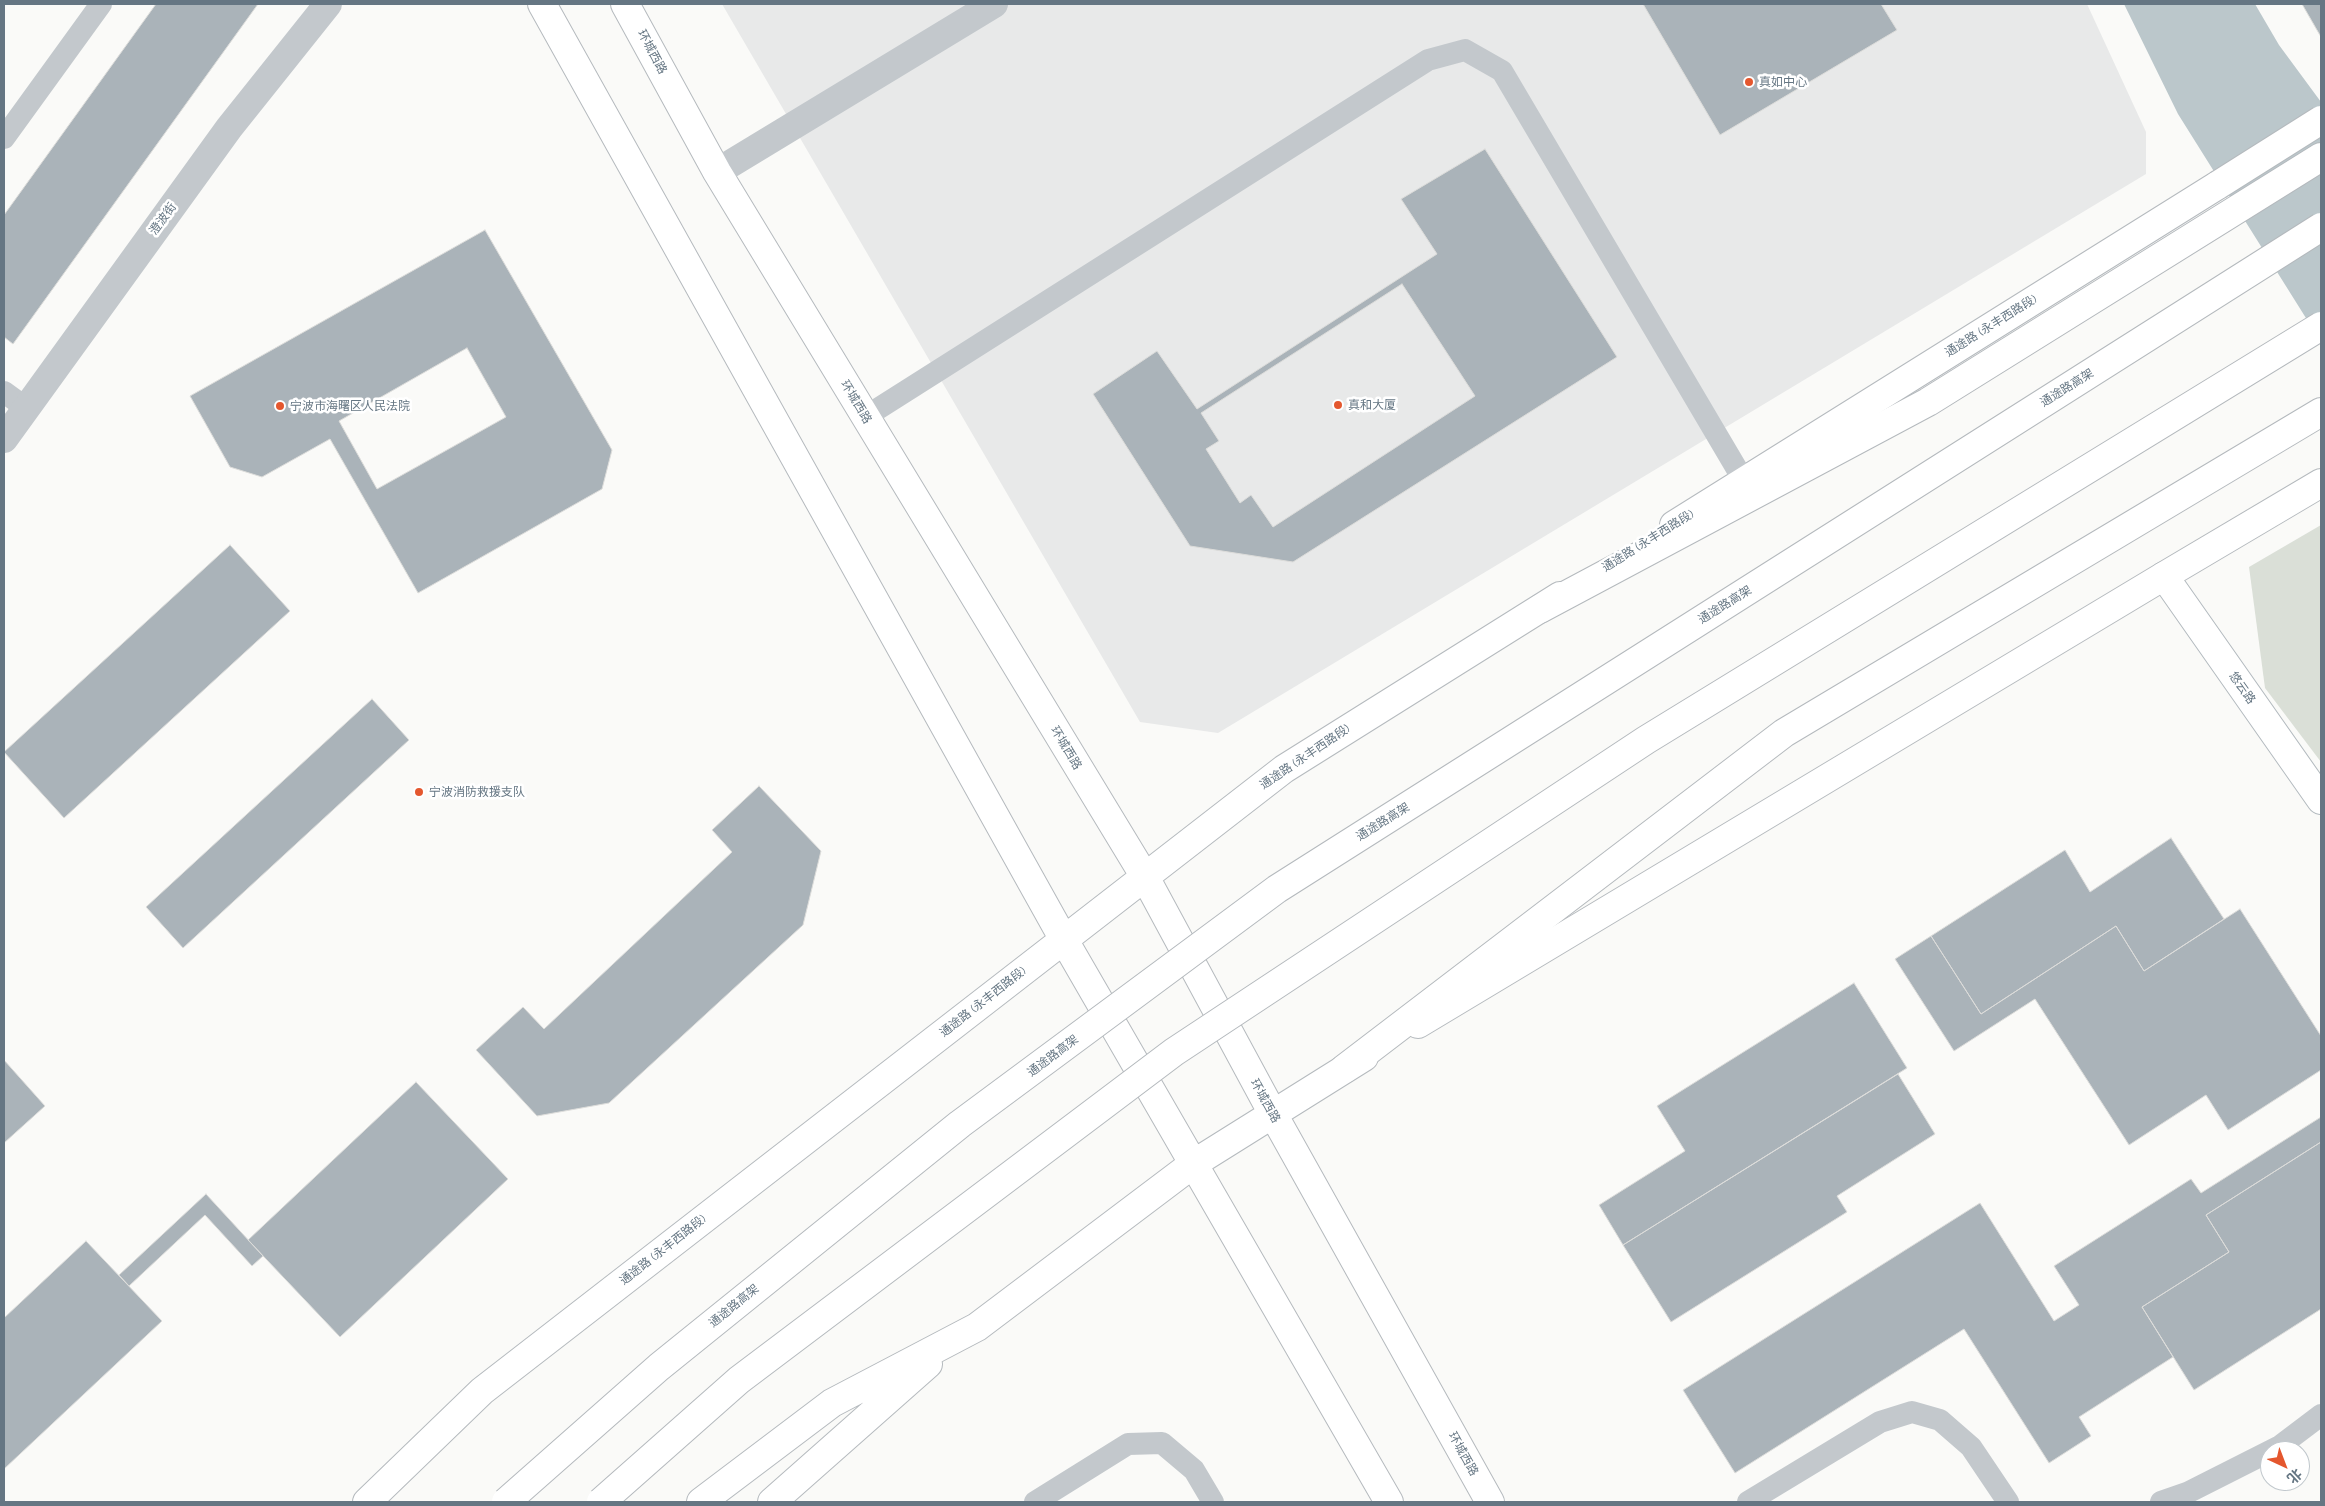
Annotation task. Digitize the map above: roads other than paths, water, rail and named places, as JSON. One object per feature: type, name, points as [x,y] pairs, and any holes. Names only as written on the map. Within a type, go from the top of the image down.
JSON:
[{"type":"main road","points":[[542,4],[1064,940],[1389,1502]]},
{"type":"main road","name":"环城西路","points":[[626,4],[717,172],[1145,877],[1273,1114],[1490,1502]]},
{"type":"main road","name":"通途路 (永丰西路段)","points":[[369,1500],[482,1390],[1284,769],[2321,120]]},
{"type":"main road","points":[[1540,608],[1928,402],[2321,157]]},
{"type":"main road","name":"通途路高架","points":[[506,1502],[659,1367],[960,1124],[1277,890],[2321,227]]},
{"type":"main road","points":[[601,1502],[740,1380],[1174,1052],[1646,740],[2321,326]]},
{"type":"main road","points":[[1344,1069],[1784,733],[2321,412]]},
{"type":"main road","points":[[772,1502],[932,1361],[1193,1164],[1344,1069],[2321,483]]},
{"type":"main road","name":"悠云路","points":[[2164,576],[2321,800]]},
{"type":"main road","points":[[701,1502],[832,1403],[978,1327]]},
{"type":"street","name":"澄波街","points":[[4,439],[229,128],[328,4]]},
{"type":"street","points":[[717,172],[994,4]]},
{"type":"lane","points":[[4,138],[101,4]]},
{"type":"lane","points":[[865,417],[1428,60],[1464,50],[1502,71],[1744,481]]},
{"type":"lane","points":[[4,392],[26,408]]},
{"type":"lane","points":[[1748,1502],[1880,1422],[1912,1412],[1940,1420],[1970,1447],[2008,1502]]},
{"type":"lane","points":[[2161,1502],[2187,1493],[2280,1446],[2321,1416]]},
{"type":"lane","points":[[1035,1502],[1128,1444],[1162,1443],[1194,1470],[1213,1502]]},
{"type":"place","name":"真如中心","points":[[1749,82]]},
{"type":"place","name":"真和大厦","points":[[1338,405]]},
{"type":"place","name":"宁波市海曙区人民法院","points":[[280,406]]},
{"type":"place","name":"宁波消防救援支队","points":[[419,792]]}]
